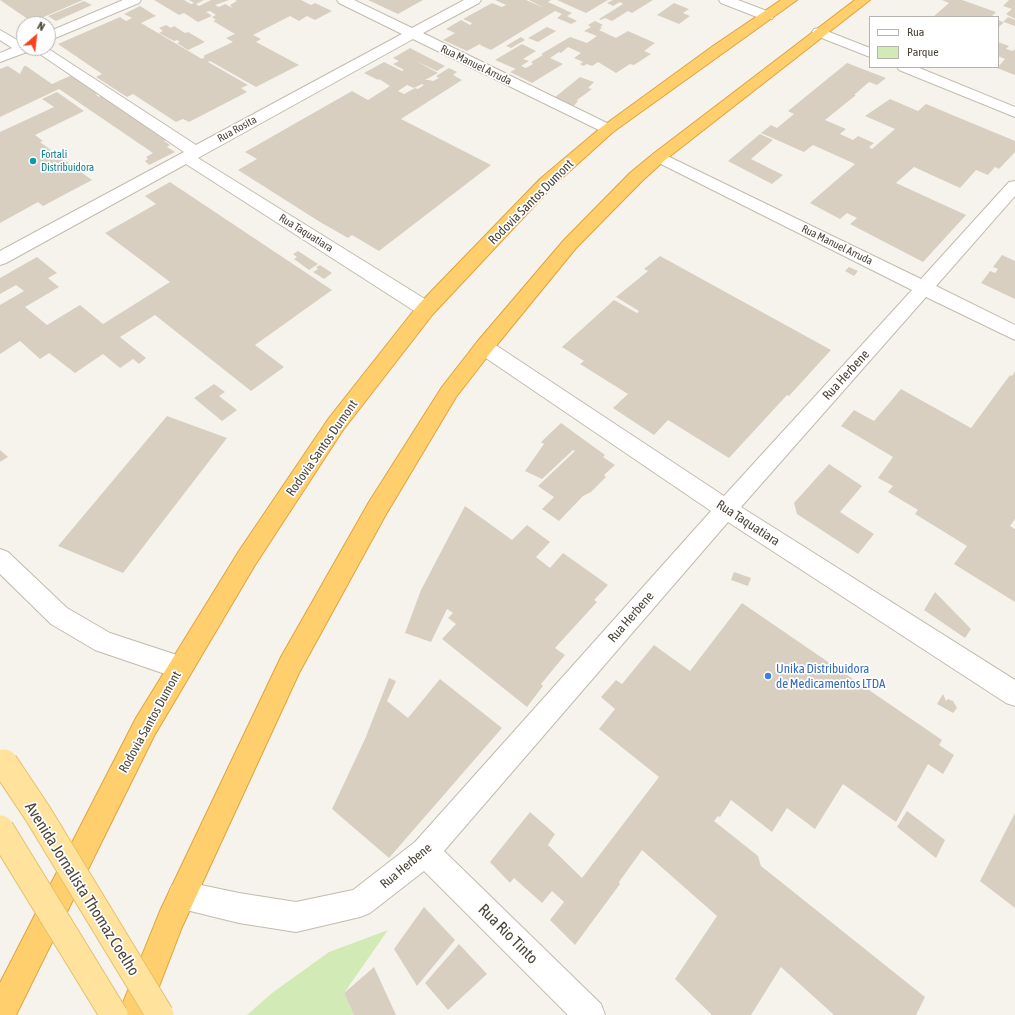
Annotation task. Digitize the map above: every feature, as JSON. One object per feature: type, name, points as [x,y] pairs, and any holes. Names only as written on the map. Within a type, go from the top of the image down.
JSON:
[{"type":"highway","name":"Rodovia Santos Dumont","points":[[0,1015],[145,727],[247,558],[336,424],[426,309],[546,183],[608,130],[718,49],[790,0]]},
{"type":"highway","points":[[133,1015],[170,921],[290,666],[377,509],[449,392],[484,347],[570,244],[636,177],[659,157],[819,32],[863,0]]},
{"type":"main road","name":"Avenida Jornalista Thomaz Coelho","points":[[4,763],[38,814],[160,1015]]},
{"type":"main road","points":[[0,829],[114,1015]]},
{"type":"street","points":[[56,34],[134,0]]},
{"type":"street","name":"Rua Manuel Arruda","points":[[344,0],[608,130]]},
{"type":"street","name":"Rua Rosita","points":[[0,259],[474,0]]},
{"type":"street","points":[[734,1],[767,16]]},
{"type":"street","points":[[819,32],[869,53]]},
{"type":"street","points":[[0,34],[16,44]]},
{"type":"street","points":[[0,58],[16,51]]},
{"type":"street","name":"Rua Taquatiara","points":[[49,56],[191,155],[426,309]]},
{"type":"street","points":[[906,68],[1015,112]]},
{"type":"street","name":"Rua Manuel Arruda","points":[[659,157],[1015,333]]},
{"type":"street","name":"Rua Herbene","points":[[182,895],[239,908],[296,918],[360,903],[425,852],[726,509],[923,287],[1015,186]]},
{"type":"street","name":"Rua Taquatiara","points":[[484,347],[726,509],[1015,694]]},
{"type":"street","points":[[0,559],[59,616],[104,642],[180,667]]},
{"type":"street","name":"Rua Rio Tinto","points":[[425,852],[590,1015]]},
{"type":"green space","points":[[388,930],[344,993],[354,1015],[247,1015],[272,993],[329,952]]},
{"type":"building","points":[[0,0],[83,0],[46,16],[23,16]]},
{"type":"building","points":[[154,0],[184,0],[191,4],[194,3],[189,0],[204,0],[196,4],[199,6],[211,0],[229,0],[215,5],[219,7],[225,4],[233,8],[230,5],[237,1],[235,0],[301,0],[311,5],[315,3],[332,11],[315,20],[307,16],[299,21],[290,16],[253,35],[261,39],[256,42],[299,65],[256,87],[210,61],[208,62],[248,85],[241,88],[247,92],[189,122],[183,119],[176,122],[133,94],[127,97],[96,77],[102,74],[58,44],[120,17],[126,21],[132,18],[124,14],[140,6],[156,16],[141,23],[202,59],[205,57],[203,56],[233,42],[226,38],[235,34],[213,21],[216,20],[212,17],[216,15],[210,11],[206,12],[212,16],[198,22],[184,13],[179,15]]},
{"type":"building","points":[[368,0],[423,0],[398,14]]},
{"type":"building","points":[[495,0],[526,0],[544,8],[529,0],[551,0],[548,2],[572,13],[567,16],[577,21],[571,24],[557,18],[562,14],[555,11],[491,50],[480,44],[467,51],[443,40],[455,33],[446,29],[461,20],[470,25],[472,23],[463,19],[492,3],[502,7],[506,5]]},
{"type":"building","points":[[557,0],[608,0],[586,13]]},
{"type":"building","points":[[613,0],[653,0],[632,13],[628,11],[612,21],[605,18],[601,20],[599,19],[623,4],[620,2],[613,6],[607,3]]},
{"type":"building","points":[[942,0],[962,0],[996,12],[992,16],[934,16],[949,3]]},
{"type":"building","points":[[1009,0],[1015,0],[1015,19],[1006,14],[1012,9],[1003,6]]},
{"type":"building","points":[[84,1],[92,5],[56,21],[56,16],[48,16]]},
{"type":"building","points":[[674,3],[689,9],[683,13],[690,16],[679,24],[657,15]]},
{"type":"building","points":[[1008,17],[1015,20],[1015,26],[1004,22],[999,27],[999,20],[1003,22]]},
{"type":"building","points":[[595,21],[603,25],[599,30],[616,38],[628,31],[655,43],[644,51],[651,54],[634,65],[630,64],[616,73],[598,62],[592,66],[587,64],[583,66],[580,64],[583,62],[574,58],[581,53],[568,47],[561,53],[559,52],[550,58],[563,64],[532,83],[510,72],[516,69],[495,60],[522,44],[536,51],[523,59],[529,61],[521,66],[526,68],[533,64],[531,62],[543,55],[541,54],[570,37],[587,43],[597,36],[584,31],[591,27],[588,25]]},
{"type":"building","points":[[166,25],[171,28],[174,26],[185,33],[188,32],[205,42],[188,50],[177,43],[180,42],[177,40],[174,41],[159,33],[163,31],[159,28]]},
{"type":"building","points":[[547,27],[556,31],[538,42],[528,38]]},
{"type":"building","points":[[521,37],[525,40],[511,48],[506,46]]},
{"type":"building","points":[[999,42],[1009,46],[1006,49],[1013,51],[1015,49],[1015,75],[997,68],[999,68],[1005,59],[999,56]]},
{"type":"building","points":[[410,48],[445,66],[437,71],[416,61],[438,73],[425,80],[433,81],[439,78],[436,76],[449,68],[457,72],[453,75],[462,80],[401,119],[491,165],[379,251],[352,235],[348,238],[320,222],[238,170],[257,159],[245,152],[352,91],[368,100],[390,86],[379,79],[378,80],[364,73],[384,62],[402,71],[404,70],[393,64],[399,61],[393,58]],"holes":[[[422,84],[424,85],[404,94],[398,91],[407,85],[414,88]]]},
{"type":"building","points":[[847,63],[886,78],[877,85],[869,82],[854,95],[856,95],[825,120],[846,129],[840,134],[853,140],[858,136],[874,143],[869,147],[872,149],[895,129],[865,116],[890,99],[918,111],[926,104],[1015,141],[1015,152],[999,169],[995,167],[988,175],[976,170],[960,188],[914,167],[896,183],[966,215],[923,262],[850,224],[857,218],[847,213],[840,219],[810,203],[855,164],[813,145],[804,152],[761,133],[771,125],[777,128],[794,114],[788,111]]},
{"type":"building","points":[[8,66],[20,74],[24,66],[26,66],[52,84],[72,75],[100,92],[96,95],[99,97],[103,94],[168,139],[164,141],[170,145],[167,147],[175,152],[149,165],[145,161],[148,159],[146,157],[153,153],[59,89],[0,117],[0,69]]},
{"type":"building","points":[[580,77],[594,82],[588,88],[592,89],[577,100],[578,101],[573,107],[554,98]]},
{"type":"building","name":"Fortali Distribuidora","points":[[57,92],[84,111],[35,135],[43,141],[40,142],[92,180],[43,206],[38,202],[0,223],[0,132],[54,107],[42,99]]},
{"type":"building","points":[[760,134],[773,140],[751,159],[783,175],[772,184],[728,161]]},
{"type":"building","points":[[170,182],[332,290],[255,345],[284,367],[251,391],[155,315],[120,337],[146,358],[139,364],[133,359],[120,368],[103,354],[75,373],[49,353],[40,359],[20,341],[0,354],[0,305],[24,291],[16,285],[0,294],[0,278],[37,257],[57,273],[48,278],[59,287],[25,307],[47,325],[80,305],[103,324],[170,282],[105,233],[156,204],[145,196]]},
{"type":"building","points":[[298,251],[318,264],[309,270],[294,259],[297,257],[293,254]]},
{"type":"building","points":[[1002,255],[1015,261],[1015,299],[981,283],[990,271],[995,273],[998,269],[993,267]]},
{"type":"building","points":[[660,256],[831,350],[729,458],[668,420],[654,435],[613,408],[628,394],[580,364],[584,361],[562,347],[614,300],[637,313],[639,311],[616,297],[648,271],[644,269]]},
{"type":"building","points":[[320,265],[332,273],[324,279],[313,272],[318,269],[316,267]]},
{"type":"building","points":[[849,267],[858,271],[854,276],[845,271]]},
{"type":"building","points":[[1015,371],[1015,519],[1010,526],[1015,529],[1015,602],[954,564],[967,546],[915,514],[918,510],[888,492],[893,486],[878,478],[893,457],[841,426],[854,410],[874,421],[901,389],[971,428],[1010,375],[1012,376]]},
{"type":"building","points":[[214,384],[225,392],[219,396],[237,410],[222,421],[194,398]]},
{"type":"building","points":[[167,416],[227,438],[123,573],[58,546]]},
{"type":"building","points":[[561,423],[605,455],[603,457],[615,465],[604,475],[606,477],[591,492],[583,496],[559,521],[542,509],[554,497],[538,486],[575,451],[573,450],[542,479],[525,471],[544,444],[541,442]]},
{"type":"building","points":[[0,450],[8,457],[0,462]]},
{"type":"building","points":[[829,464],[862,486],[840,512],[874,534],[858,554],[797,514],[794,503]]},
{"type":"building","points":[[465,506],[512,540],[527,525],[550,542],[536,557],[550,568],[563,553],[608,585],[594,600],[597,602],[555,648],[565,655],[541,684],[543,686],[527,707],[442,639],[456,624],[448,618],[453,613],[447,609],[431,642],[405,633],[421,590]]},
{"type":"building","points":[[734,572],[751,578],[748,586],[731,580]]},
{"type":"building","points":[[935,592],[971,629],[965,638],[924,610]]},
{"type":"building","points":[[742,603],[942,740],[939,745],[954,755],[943,774],[928,764],[896,822],[843,784],[815,829],[787,808],[772,832],[731,800],[720,817],[718,816],[714,821],[758,856],[761,866],[925,997],[916,1015],[834,1015],[781,967],[751,1015],[712,1015],[675,979],[717,916],[642,850],[619,882],[620,884],[575,945],[550,920],[564,902],[552,891],[542,903],[514,878],[510,883],[490,862],[530,812],[555,834],[548,845],[582,878],[659,777],[599,729],[615,709],[601,697],[616,680],[622,684],[654,645],[690,671]]},
{"type":"building","points":[[389,678],[396,681],[387,701],[408,718],[440,679],[502,728],[389,858],[332,809],[365,739]]},
{"type":"building","points":[[943,694],[946,701],[948,699],[953,701],[957,708],[953,713],[937,704]]},
{"type":"building","points":[[907,811],[945,840],[936,858],[897,827]]},
{"type":"building","points":[[1015,813],[1015,908],[980,881]]},
{"type":"building","points":[[424,907],[455,940],[417,986],[394,949]]},
{"type":"building","points":[[459,944],[487,974],[448,1010],[425,983]]},
{"type":"building","points":[[374,967],[396,1015],[354,1015],[344,993]]},
{"type":"place","name":"Fortali Distribuidora","points":[[33,161]]},
{"type":"place","name":"Unika Distribuidora de Medicamentos LTDA","points":[[768,676]]}]
